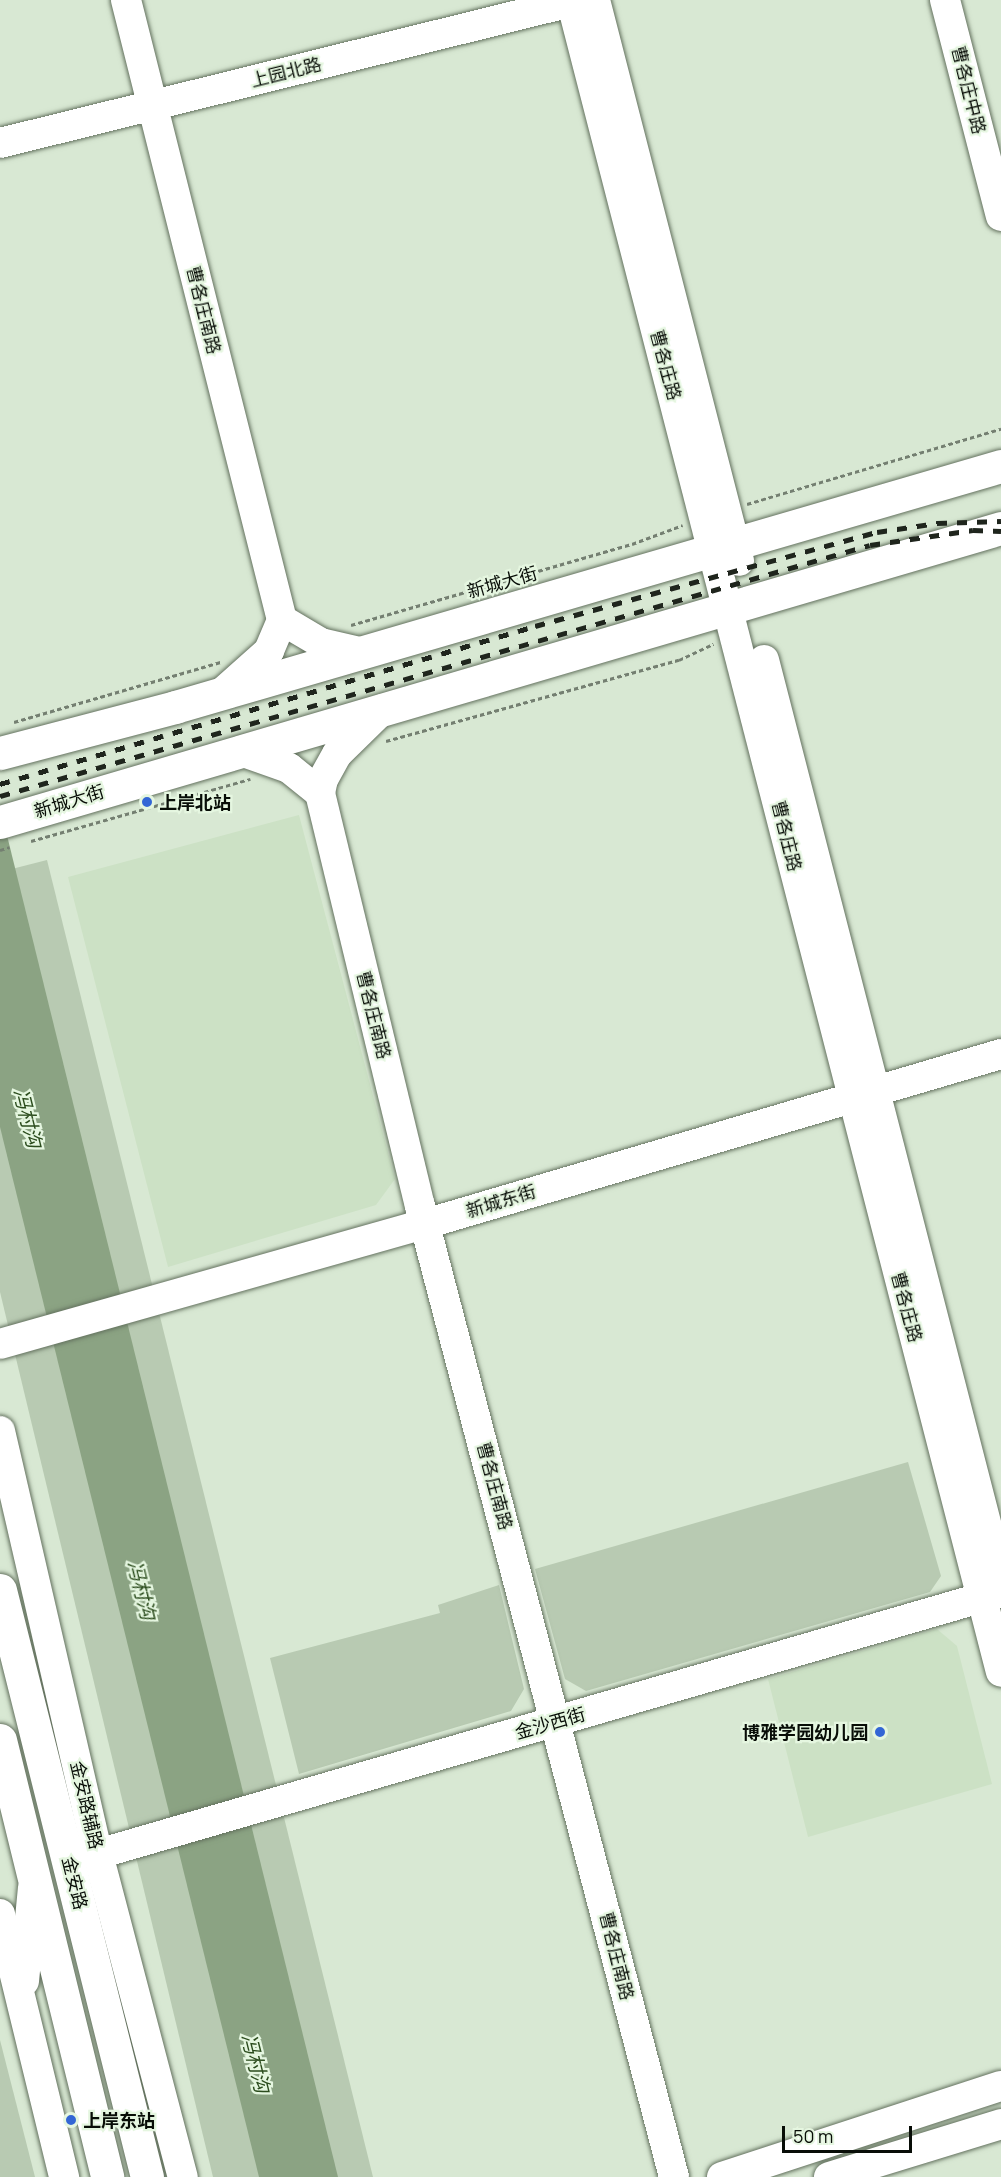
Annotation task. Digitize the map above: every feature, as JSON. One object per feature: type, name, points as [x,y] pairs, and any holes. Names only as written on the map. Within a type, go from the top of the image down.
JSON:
[{"type":"main road","name":"新城大街","points":[[6,742],[222,693],[1000,465]]},
{"type":"main road","name":"新城大街","points":[[16,826],[248,764],[383,709],[738,613],[1001,528]]},
{"type":"main road","name":"金安路","points":[[0,1590],[147,2177]]},
{"type":"main road","points":[[0,1740],[107,2177]]},
{"type":"street","name":"曹各庄南路","points":[[126,0],[282,620]]},
{"type":"street","name":"曹各庄中路","points":[[945,0],[1001,216]]},
{"type":"street","name":"上园北路","points":[[0,143],[579,1]]},
{"type":"street","name":"曹各庄路","points":[[579,1],[724,545],[738,613],[995,1590],[1001,1672]]},
{"type":"street","points":[[222,693],[269,651],[282,620],[308,637],[360,652]]},
{"type":"street","points":[[248,764],[289,768],[320,793],[323,779],[337,754],[383,709]]},
{"type":"street","name":"曹各庄南路","points":[[320,793],[425,1224],[557,1721],[674,2177]]},
{"type":"street","name":"新城东街","points":[[0,1344],[425,1224],[863,1092],[1001,1054]]},
{"type":"street","name":"金安路辅路","points":[[0,1431],[98,1854],[183,2177]]},
{"type":"street","name":"金沙西街","points":[[98,1854],[557,1721],[995,1590]]},
{"type":"street","points":[[22,2002],[34,1879]]},
{"type":"street","points":[[0,1914],[64,2177]]},
{"type":"street","points":[[722,2177],[1001,2086]]},
{"type":"street","points":[[829,2177],[1001,2124]]},
{"type":"path","name":"新城大街","points":[[308,637],[632,544],[715,513],[1001,429]]},
{"type":"path","points":[[382,742],[679,660],[738,613]]},
{"type":"path","points":[[6,742],[226,661]]},
{"type":"path","name":"新城大街","points":[[16,826],[248,764]]},
{"type":"shaded area","points":[[299,815],[395,1179],[376,1205],[168,1267],[68,877]]},
{"type":"shaded area","points":[[47,860],[373,2177],[213,2177],[0,1292],[0,872]]},
{"type":"shaded area","points":[[908,1462],[941,1576],[930,1592],[586,1691],[565,1679],[535,1569]]},
{"type":"shaded area","points":[[499,1585],[524,1689],[511,1711],[299,1774],[270,1658],[440,1613],[438,1605]]},
{"type":"shaded area","name":"博雅学园幼儿园","points":[[937,1629],[957,1646],[992,1784],[808,1837],[768,1679]]},
{"type":"shaded area","points":[[0,2040],[35,2177],[0,2177]]},
{"type":"water","name":"冯村沟","points":[[0,807],[338,2177],[259,2177],[0,1127]]},
{"type":"railway","points":[[0,784],[535,626],[877,532],[937,523],[1001,521]]},
{"type":"railway","points":[[0,796],[870,545],[973,530],[1001,531]]},
{"type":"place","name":"上岸北站","points":[[147,802]]},
{"type":"place","name":"博雅学园幼儿园","points":[[880,1732]]},
{"type":"place","name":"上岸东站","points":[[71,2120]]}]
